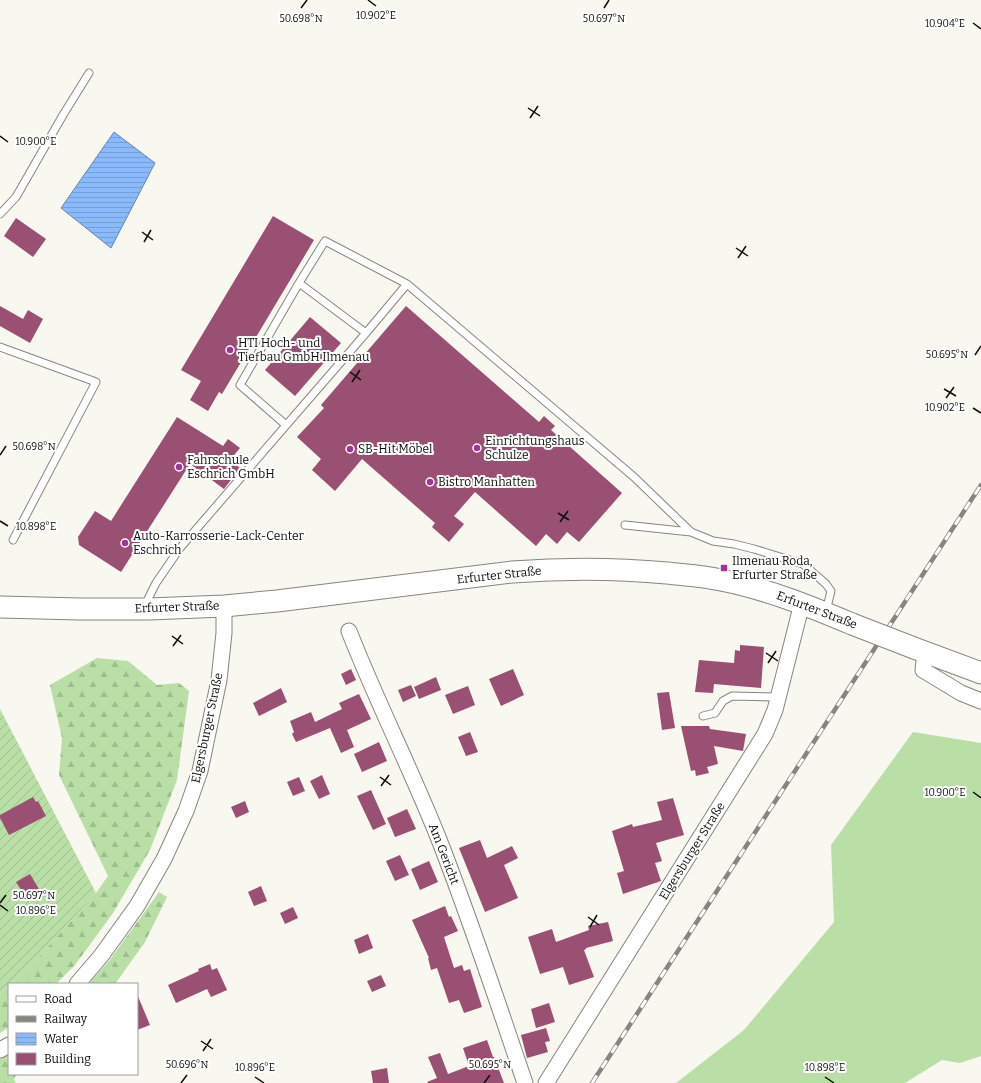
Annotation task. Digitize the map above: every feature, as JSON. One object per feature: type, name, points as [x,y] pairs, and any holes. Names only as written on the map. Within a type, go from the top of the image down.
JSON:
[{"type":"main road","name":"Erfurter Straße","points":[[1,607],[149,609],[224,606],[512,572],[600,569],[652,572],[720,580],[761,590],[802,603],[852,624],[981,673]]},
{"type":"street","name":"Elgersburger Straße","points":[[546,1083],[765,734],[775,710],[802,603]]},
{"type":"street","name":"Elgersburger Straße","points":[[78,983],[137,906],[164,859],[186,811],[200,771],[219,680],[224,632],[224,606]]},
{"type":"street","name":"Am Gericht","points":[[349,631],[438,838],[466,910],[525,1083]]},
{"type":"street","points":[[920,650],[923,670],[961,693],[981,701]]},
{"type":"lane","points":[[0,214],[16,197],[89,73]]},
{"type":"lane","points":[[286,425],[240,385],[325,241],[407,284],[634,477],[691,532]]},
{"type":"lane","points":[[299,283],[366,333]]},
{"type":"lane","points":[[149,609],[148,599],[156,583],[180,548],[407,284]]},
{"type":"lane","points":[[0,347],[96,382],[13,540]]},
{"type":"lane","points":[[625,525],[691,532],[713,541],[748,548],[803,564],[826,584],[831,591],[825,612]]},
{"type":"lane","points":[[702,716],[715,713],[723,701],[732,696],[778,697]]},
{"type":"green space","points":[[97,658],[128,661],[157,685],[179,683],[189,691],[177,780],[150,850],[113,913],[75,965],[57,983],[12,983],[29,968],[96,893],[108,876],[59,775],[62,738],[50,685]]},
{"type":"green space","points":[[0,709],[96,893],[29,968],[12,983],[8,983],[8,987],[0,993]]},
{"type":"green space","points":[[913,732],[981,743],[981,1056],[960,1063],[942,1060],[905,1083],[676,1083],[744,1030],[834,922],[831,845]]},
{"type":"green space","points":[[159,892],[167,897],[145,942],[116,983],[89,983],[109,961]]},
{"type":"green space","points":[[8,987],[8,1028],[0,1033],[0,993]]},
{"type":"green space","points":[[8,1053],[8,1075],[16,1075],[14,1079],[16,1083],[0,1083],[0,1059]]},
{"type":"water","points":[[114,132],[155,163],[111,248],[61,208]]},
{"type":"building","points":[[273,216],[314,240],[222,394],[219,392],[208,411],[190,400],[201,381],[181,370]]},
{"type":"building","points":[[16,218],[46,239],[33,257],[4,236]]},
{"type":"building","points":[[0,306],[23,319],[28,310],[43,319],[30,343],[0,326]]},
{"type":"building","name":"Einrichtungshaus Schulze","points":[[406,306],[539,422],[544,416],[555,426],[551,430],[622,493],[579,542],[567,532],[557,544],[546,534],[536,546],[475,492],[454,516],[464,524],[449,542],[432,527],[435,523],[362,459],[335,491],[312,470],[321,459],[297,437],[324,408],[321,405]]},
{"type":"building","points":[[310,317],[341,343],[295,396],[265,370]]},
{"type":"building","points":[[177,417],[223,446],[228,439],[240,448],[230,460],[240,468],[224,489],[190,464],[121,572],[79,545],[78,537],[95,511],[111,521]]},
{"type":"building","points":[[740,645],[764,647],[761,688],[714,684],[713,693],[695,692],[699,660],[734,663],[735,650],[740,651]]},
{"type":"building","points":[[351,669],[356,680],[346,685],[341,674]]},
{"type":"building","points":[[513,669],[524,695],[501,706],[489,679]]},
{"type":"building","points":[[436,677],[441,690],[419,699],[414,687]]},
{"type":"building","points":[[411,685],[416,696],[403,702],[398,690]]},
{"type":"building","points":[[468,686],[475,705],[453,714],[445,695]]},
{"type":"building","points":[[281,688],[287,702],[259,716],[253,703]]},
{"type":"building","points":[[669,692],[675,728],[662,730],[657,693]]},
{"type":"building","points":[[359,694],[371,719],[347,730],[354,747],[341,753],[330,728],[296,742],[292,734],[294,732],[290,721],[311,712],[315,722],[342,709],[339,703]]},
{"type":"building","points":[[681,726],[709,726],[710,729],[746,734],[743,751],[714,746],[718,764],[707,767],[709,773],[696,776],[695,770],[691,771]]},
{"type":"building","points":[[470,732],[478,752],[466,756],[458,737]]},
{"type":"building","points":[[379,742],[387,761],[362,772],[354,754]]},
{"type":"building","points":[[322,775],[330,794],[319,799],[310,781]]},
{"type":"building","points":[[299,777],[305,791],[293,796],[287,782]]},
{"type":"building","points":[[371,790],[386,824],[373,830],[357,796]]},
{"type":"building","points":[[33,797],[36,802],[38,801],[46,816],[9,835],[0,818],[0,815]]},
{"type":"building","points":[[673,798],[684,835],[656,843],[662,861],[655,863],[661,881],[623,894],[617,873],[624,871],[612,831],[632,824],[633,827],[662,820],[657,802]]},
{"type":"building","points":[[245,801],[249,812],[236,818],[231,807]]},
{"type":"building","points":[[407,809],[416,829],[395,837],[387,818]]},
{"type":"building","points":[[480,840],[487,858],[512,846],[518,858],[504,865],[518,898],[485,912],[459,848]]},
{"type":"building","points":[[400,855],[409,875],[395,881],[386,861]]},
{"type":"building","points":[[429,861],[438,882],[420,890],[411,869]]},
{"type":"building","points":[[30,874],[39,889],[25,896],[16,882]]},
{"type":"building","points":[[261,886],[267,901],[254,906],[248,892]]},
{"type":"building","points":[[445,906],[449,917],[451,916],[458,931],[444,937],[454,968],[462,965],[464,971],[470,969],[482,1007],[464,1013],[459,1000],[449,1003],[437,968],[431,970],[429,958],[412,920]]},
{"type":"building","points":[[293,907],[298,918],[285,924],[280,913]]},
{"type":"building","points":[[608,922],[613,941],[586,948],[584,950],[594,977],[569,985],[563,967],[540,974],[528,937],[552,929],[556,942],[589,930],[588,926]]},
{"type":"building","points":[[368,934],[373,948],[359,954],[354,940]]},
{"type":"building","points":[[210,964],[212,970],[217,968],[227,990],[211,997],[207,989],[176,1003],[168,985],[199,971],[198,969]]},
{"type":"building","points":[[381,975],[386,986],[372,992],[367,981]]},
{"type":"building","points":[[138,996],[150,1025],[138,1030]]},
{"type":"building","points":[[549,1003],[555,1022],[536,1028],[531,1009]]},
{"type":"building","points":[[546,1028],[550,1041],[545,1042],[548,1052],[527,1058],[521,1035]]},
{"type":"building","points":[[487,1040],[504,1083],[427,1082],[437,1078],[428,1057],[440,1053],[448,1074],[469,1066],[463,1048]]},
{"type":"building","points":[[387,1068],[389,1083],[373,1083],[371,1071]]},
{"type":"railway","points":[[592,1083],[981,485]]},
{"type":"place","name":"HTI Hoch- und Tiefbau GmbH Ilmenau","points":[[230,350]]},
{"type":"place","name":"Einrichtungshaus Schulze","points":[[477,448]]},
{"type":"place","name":"SB-Hit Möbel","points":[[350,449]]},
{"type":"place","name":"Fahrschule Eschrich GmbH","points":[[179,467]]},
{"type":"place","name":"Bistro Manhatten","points":[[430,482]]},
{"type":"place","name":"Auto-Karrosserie-Lack-Center Eschrich","points":[[125,543]]},
{"type":"place","name":"Ilmenau Roda, Erfurter Straße","points":[[724,568]]}]
